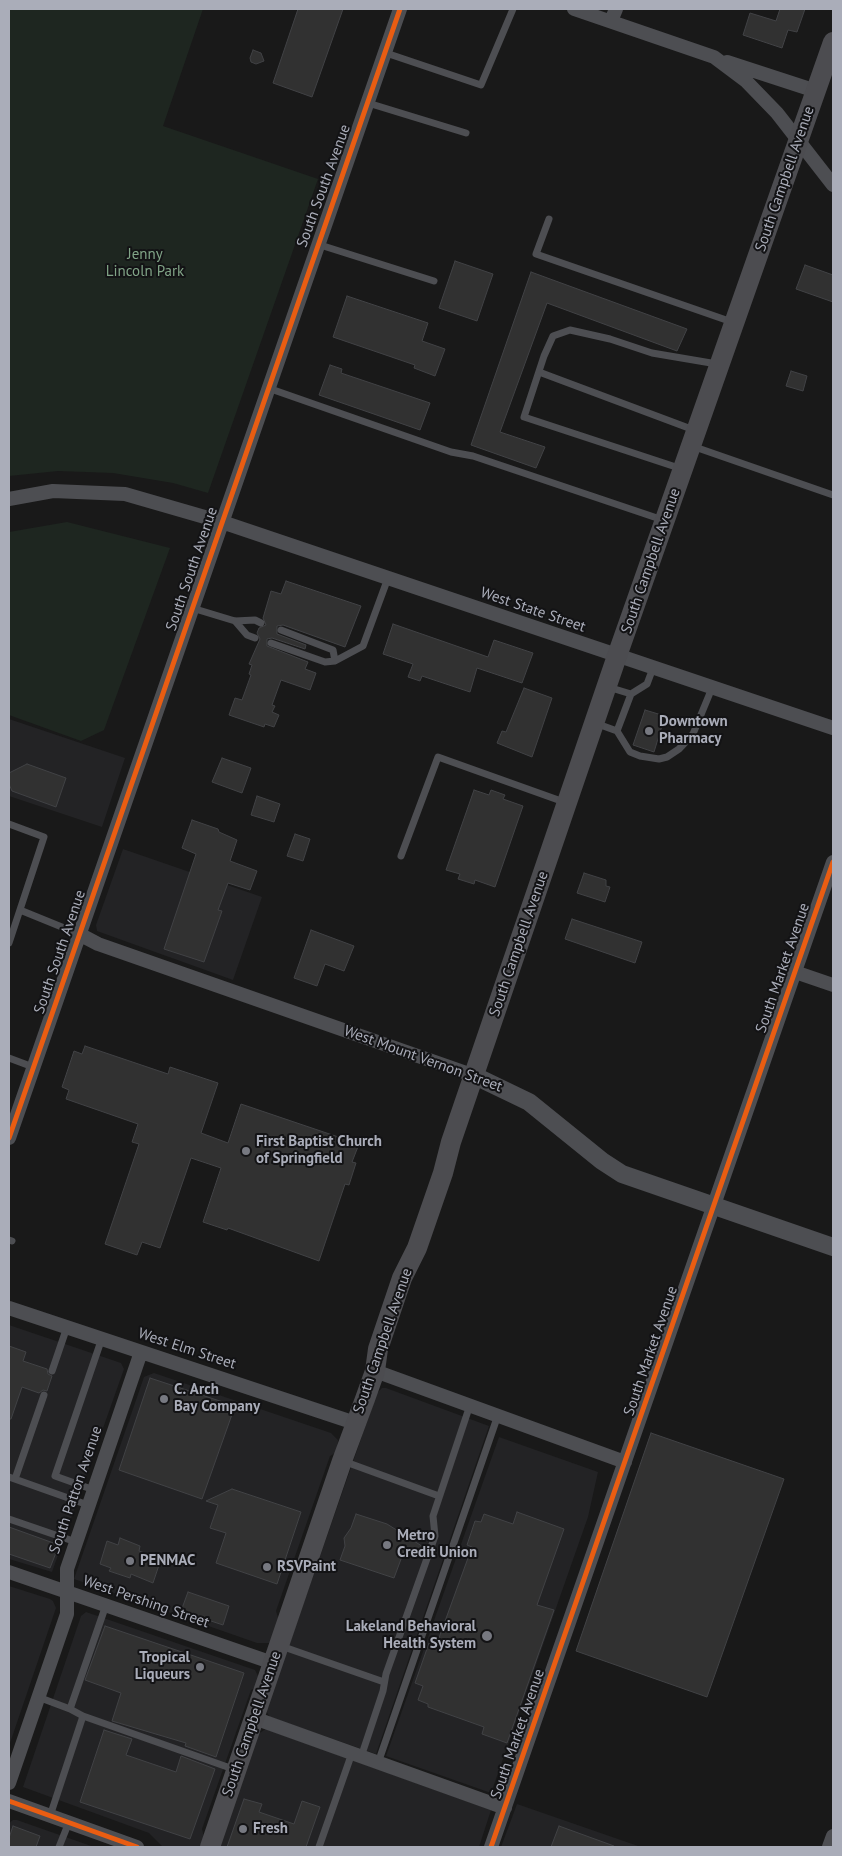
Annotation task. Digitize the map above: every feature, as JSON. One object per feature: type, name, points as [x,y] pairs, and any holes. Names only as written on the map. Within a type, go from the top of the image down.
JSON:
[{"type":"main road","name":"South Campbell Avenue","points":[[210,1847],[355,1423],[375,1371],[378,1349],[402,1278],[420,1241],[617,656],[799,144],[833,42]]},
{"type":"street","name":"South South Avenue","points":[[9,1138],[317,244],[400,9]]},
{"type":"street","points":[[574,9],[614,15],[714,58],[816,91]]},
{"type":"street","points":[[714,58],[746,81],[777,113],[799,144],[833,185]]},
{"type":"street","name":"West State Street","points":[[9,499],[53,491],[126,494],[222,522],[833,728]]},
{"type":"street","name":"South Market Avenue","points":[[491,1847],[833,862]]},
{"type":"street","name":"West Mount Vernon Street","points":[[79,934],[98,944],[475,1076],[529,1102],[602,1161],[622,1174],[714,1208],[833,1247]]},
{"type":"street","points":[[794,972],[833,985]]},
{"type":"street","name":"West Elm Street","points":[[9,1308],[355,1423]]},
{"type":"street","name":"South Patton Avenue","points":[[9,1783],[66,1614],[67,1569],[141,1352]]},
{"type":"street","points":[[375,1371],[625,1462]]},
{"type":"street","name":"West Pershing Street","points":[[9,1572],[106,1605],[276,1654]]},
{"type":"street","points":[[254,1718],[505,1808]]},
{"type":"street","points":[[9,1801],[137,1847]]},
{"type":"street","points":[[829,1847],[833,1836]]},
{"type":"lane","points":[[386,52],[481,85],[513,9]]},
{"type":"lane","points":[[368,103],[466,133]]},
{"type":"lane","points":[[548,219],[536,254],[735,323]]},
{"type":"lane","points":[[317,244],[434,281]]},
{"type":"lane","points":[[683,469],[524,417],[539,372],[553,336],[570,330],[610,339],[652,353],[720,365]]},
{"type":"lane","points":[[539,372],[833,495]]},
{"type":"lane","points":[[268,388],[451,452],[473,456],[665,521]]},
{"type":"lane","points":[[271,643],[325,662],[335,661],[363,646],[388,578]]},
{"type":"lane","points":[[192,608],[235,621],[255,620],[261,623]]},
{"type":"lane","points":[[235,621],[248,635],[255,638]]},
{"type":"lane","points":[[281,630],[333,650],[335,661]]},
{"type":"lane","points":[[617,731],[631,694],[647,684],[653,668]]},
{"type":"lane","points":[[607,686],[631,694]]},
{"type":"lane","points":[[594,723],[617,731],[630,752],[650,758],[667,757],[679,749],[693,734],[712,688]]},
{"type":"lane","points":[[401,856],[438,757],[567,803]]},
{"type":"lane","points":[[9,824],[44,837],[9,942]]},
{"type":"lane","points":[[20,910],[79,934]]},
{"type":"lane","points":[[9,1058],[33,1067]]},
{"type":"lane","points":[[52,1371],[67,1327]]},
{"type":"lane","points":[[94,1490],[55,1476],[102,1338]]},
{"type":"lane","points":[[44,1395],[12,1478],[88,1505]]},
{"type":"lane","points":[[319,1847],[357,1755],[435,1536],[433,1516],[470,1404]]},
{"type":"lane","points":[[378,1763],[498,1415]]},
{"type":"lane","points":[[342,1461],[440,1496]]},
{"type":"lane","points":[[9,1519],[76,1542]]},
{"type":"lane","points":[[70,1709],[106,1605]]},
{"type":"lane","points":[[276,1654],[384,1682]]},
{"type":"lane","points":[[38,1698],[70,1709],[83,1716],[236,1770]]},
{"type":"lane","points":[[50,1816],[83,1716]]},
{"type":"lane","points":[[60,1847],[69,1822]]},
{"type":"shaded area","points":[[9,719],[125,758],[102,827],[9,796]]},
{"type":"shaded area","points":[[123,849],[262,897],[233,980],[97,931],[96,925]]},
{"type":"shaded area","points":[[9,1325],[121,1363],[124,1369],[52,1572],[9,1559]]},
{"type":"shaded area","points":[[154,1373],[331,1433],[338,1440],[337,1452],[330,1456],[276,1611],[279,1621],[269,1643],[257,1643],[74,1579],[144,1377]]},
{"type":"shaded area","points":[[382,1388],[489,1426],[376,1754],[270,1717],[266,1711],[377,1393]]},
{"type":"shaded area","name":"Lakeland Behavioral Health System","points":[[499,1437],[598,1472],[588,1517],[491,1793],[386,1756]]},
{"type":"shaded area","points":[[9,1586],[50,1599],[56,1608],[9,1746]]},
{"type":"shaded area","points":[[86,1612],[255,1670],[259,1678],[257,1687],[251,1690],[202,1829],[204,1837],[200,1847],[163,1847],[149,1833],[23,1787],[81,1616]]},
{"type":"shaded area","points":[[266,1729],[491,1810],[479,1847],[218,1847],[258,1734]]},
{"type":"shaded area","points":[[517,1804],[641,1847],[501,1847]]},
{"type":"shaded area","points":[[13,1820],[94,1847],[9,1847],[9,1823]]},
{"type":"green space","name":"Jenny Lincoln Park","points":[[9,9],[203,9],[163,126],[318,179],[208,493],[173,483],[113,473],[58,471],[9,476]]},
{"type":"green space","points":[[67,522],[170,548],[104,730],[81,741],[9,715],[9,532]]},
{"type":"building","points":[[298,9],[343,9],[312,97],[273,83]]},
{"type":"building","points":[[780,9],[805,9],[797,32],[788,30],[782,48],[743,35],[750,13],[776,21]]},
{"type":"building","points":[[253,50],[261,53],[264,61],[256,64],[251,62],[250,58]]},
{"type":"building","points":[[455,261],[493,274],[477,321],[439,308]]},
{"type":"building","points":[[805,265],[833,275],[833,302],[796,289]]},
{"type":"building","points":[[531,272],[687,329],[677,351],[547,303],[500,432],[545,447],[536,468],[471,445]]},
{"type":"building","points":[[347,296],[428,323],[422,341],[445,349],[435,376],[414,368],[415,365],[333,337]]},
{"type":"building","points":[[330,365],[342,369],[341,373],[430,403],[420,430],[319,395]]},
{"type":"building","points":[[791,371],[807,376],[803,391],[786,386]]},
{"type":"building","points":[[286,581],[361,606],[345,647],[283,625],[277,626],[277,634],[306,645],[305,649],[272,638],[267,639],[267,646],[308,662],[305,669],[316,673],[310,690],[281,680],[272,705],[275,706],[272,712],[279,715],[274,727],[265,724],[264,727],[229,715],[235,698],[242,700],[251,675],[249,674],[252,665],[249,664],[260,639],[257,633],[259,628],[266,625],[263,618],[271,591],[281,594]]},
{"type":"building","points":[[393,624],[488,657],[494,640],[533,653],[522,683],[477,668],[470,692],[422,676],[420,681],[408,677],[413,664],[383,654]]},
{"type":"building","points":[[524,688],[552,698],[532,757],[497,743],[502,731],[506,732]]},
{"type":"building","name":"Downtown Pharmacy","points":[[645,710],[665,716],[654,752],[633,745]]},
{"type":"building","points":[[222,758],[251,768],[242,793],[212,782]]},
{"type":"building","points":[[27,764],[66,778],[56,807],[12,791],[9,784],[9,773]]},
{"type":"building","points":[[474,790],[489,795],[491,790],[505,795],[503,799],[523,806],[495,887],[475,880],[474,884],[458,879],[460,874],[446,870]]},
{"type":"building","points":[[257,796],[280,804],[274,822],[251,815]]},
{"type":"building","points":[[192,820],[218,829],[219,832],[237,840],[230,861],[257,871],[250,890],[228,883],[218,910],[222,911],[204,962],[164,949],[196,854],[182,848]]},
{"type":"building","points":[[295,834],[310,839],[303,861],[287,856]]},
{"type":"building","points":[[584,873],[606,880],[606,886],[610,887],[605,902],[577,893]]},
{"type":"building","points":[[572,919],[642,942],[635,963],[565,939]]},
{"type":"building","points":[[311,930],[354,946],[344,971],[325,964],[317,986],[294,978]]},
{"type":"building","name":"First Baptist Church of Springfield","points":[[85,1046],[168,1074],[170,1067],[218,1083],[201,1133],[228,1143],[241,1104],[359,1144],[352,1162],[356,1163],[349,1185],[345,1184],[319,1261],[228,1228],[227,1230],[203,1222],[221,1168],[191,1158],[160,1248],[142,1242],[137,1255],[105,1244],[139,1144],[132,1142],[138,1124],[66,1099],[69,1090],[62,1087],[74,1051],[82,1054]]},
{"type":"building","points":[[9,1346],[26,1352],[23,1361],[47,1369],[48,1374],[52,1376],[47,1391],[43,1390],[39,1393],[22,1387],[11,1419],[9,1419]]},
{"type":"building","points":[[150,1378],[235,1406],[202,1499],[119,1470]]},
{"type":"building","points":[[651,1433],[784,1479],[707,1697],[576,1651]]},
{"type":"building","points":[[232,1489],[301,1512],[277,1584],[216,1563],[226,1533],[210,1528],[218,1505],[206,1501]]},
{"type":"building","points":[[517,1512],[564,1529],[537,1605],[554,1610],[507,1743],[482,1734],[484,1727],[428,1707],[428,1704],[418,1700],[423,1686],[415,1683],[429,1643],[436,1646],[472,1547],[467,1545],[475,1521],[481,1522],[484,1514],[513,1524]]},
{"type":"building","name":"Metro Credit Union","points":[[356,1514],[387,1524],[425,1548],[422,1557],[404,1551],[394,1578],[340,1560],[345,1546],[344,1538],[351,1528]]},
{"type":"building","points":[[9,1527],[59,1545],[50,1568],[9,1554]]},
{"type":"building","name":"PENMAC","points":[[120,1538],[140,1546],[139,1551],[161,1559],[153,1583],[131,1574],[130,1578],[109,1571],[111,1568],[100,1564],[107,1541],[118,1545]]},
{"type":"building","points":[[188,1592],[229,1606],[223,1625],[181,1611]]},
{"type":"building","points":[[105,1626],[244,1673],[216,1757],[185,1746],[186,1743],[112,1721],[121,1693],[85,1680]]},
{"type":"building","points":[[104,1730],[132,1739],[126,1755],[176,1772],[181,1756],[215,1769],[190,1839],[80,1802]]},
{"type":"building","points":[[244,1799],[262,1804],[259,1812],[294,1824],[302,1801],[320,1807],[306,1847],[227,1847]]},
{"type":"building","points":[[13,1826],[40,1836],[36,1847],[9,1847],[9,1838]]},
{"type":"building","points":[[559,1826],[614,1846],[614,1847],[551,1847]]},
{"type":"cycle path","points":[[9,1138],[400,9]]},
{"type":"cycle path","points":[[491,1847],[833,862]]},
{"type":"cycle path","points":[[9,1801],[137,1847]]},
{"type":"place","name":"Downtown Pharmacy","points":[[649,731]]},
{"type":"place","name":"First Baptist Church of Springfield","points":[[246,1151]]},
{"type":"place","name":"C. Arch Bay Company","points":[[164,1399]]},
{"type":"place","name":"Metro Credit Union","points":[[387,1545]]},
{"type":"place","name":"PENMAC","points":[[130,1561]]},
{"type":"place","name":"RSVPaint","points":[[267,1567]]},
{"type":"place","name":"Lakeland Behavioral Health System","points":[[487,1636]]},
{"type":"place","name":"Tropical Liqueurs","points":[[200,1667]]},
{"type":"place","name":"Fresh","points":[[243,1829]]}]
